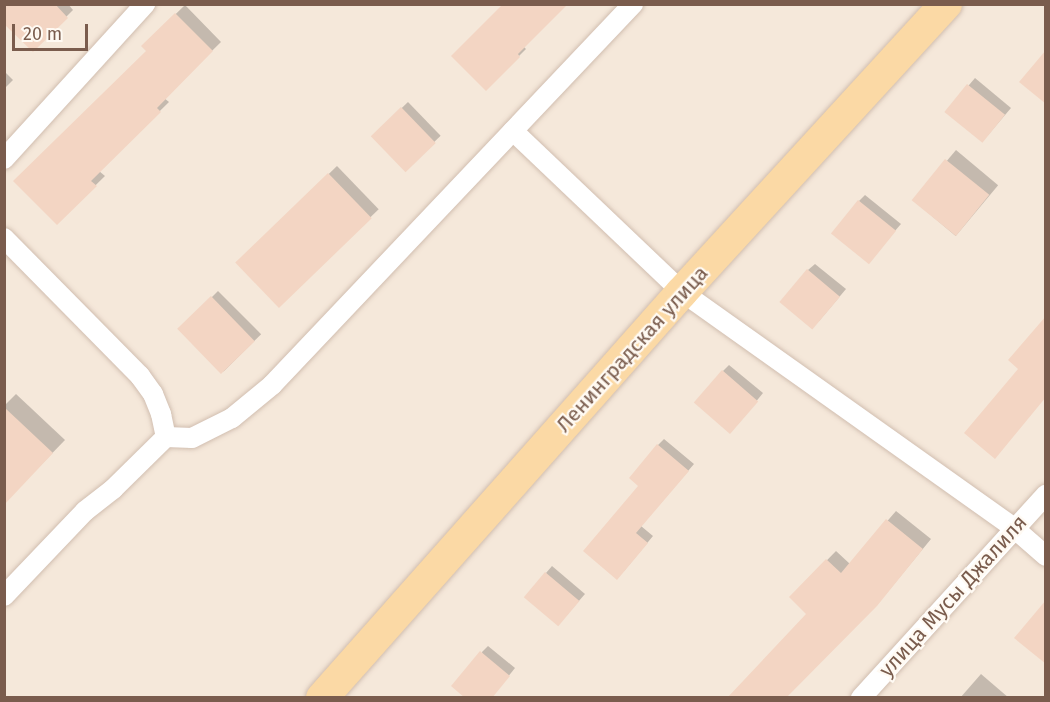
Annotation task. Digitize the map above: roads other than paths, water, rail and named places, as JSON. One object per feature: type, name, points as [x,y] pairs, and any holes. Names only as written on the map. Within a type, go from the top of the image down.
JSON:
[{"type":"main road","name":"Ленинградская улица","points":[[322,698],[682,292],[946,4]]},
{"type":"street","points":[[4,159],[145,4]]},
{"type":"street","points":[[4,596],[86,511],[113,489],[166,437],[192,438],[252,404],[633,4]]},
{"type":"street","points":[[513,131],[682,292],[1015,529],[1046,556]]},
{"type":"street","points":[[4,238],[140,376],[153,394],[161,414],[166,437]]},
{"type":"street","name":"улица Мусы Джалиля","points":[[861,698],[1046,495]]}]
